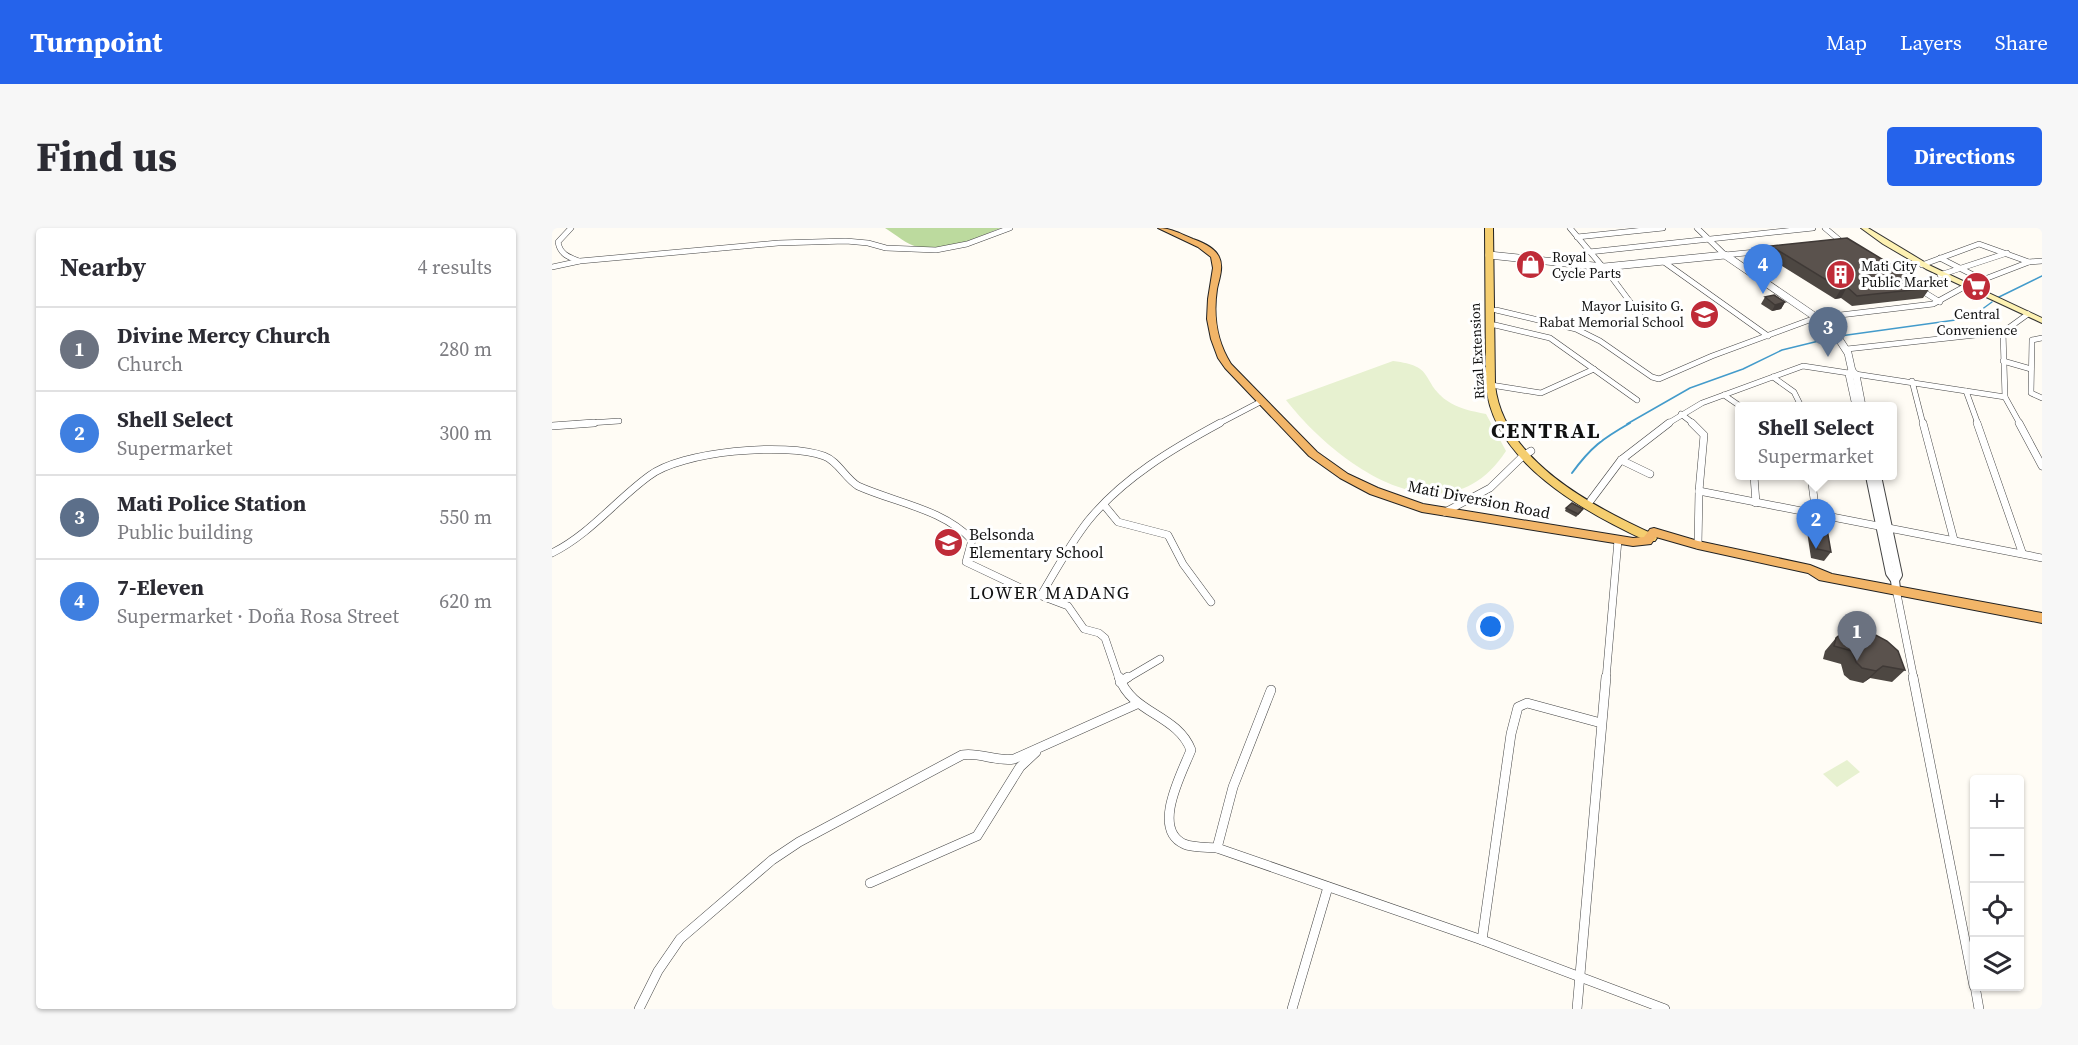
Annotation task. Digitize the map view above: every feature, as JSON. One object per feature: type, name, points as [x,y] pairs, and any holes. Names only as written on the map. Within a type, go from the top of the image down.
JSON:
[{"type":"highway","name":"Mati Diversion Road","points":[[1162,228],[1206,248],[1215,256],[1217,266],[1211,303],[1217,350],[1228,366],[1313,454],[1344,476],[1401,501],[1445,512],[1618,540],[1640,542],[1653,535]]},
{"type":"highway","points":[[1653,535],[1779,566],[1810,577],[1827,576],[1895,584],[2042,618]]},
{"type":"highway","points":[[1653,535],[1682,549],[1779,566]]},
{"type":"main road","name":"Rizal Extension","points":[[1489,228],[1496,310],[1494,385]]},
{"type":"main road","name":"Rizal Extension","points":[[1495,228],[1492,256],[1494,385],[1499,417],[1545,473],[1586,505],[1621,525],[1653,535]]},
{"type":"main road","points":[[1864,228],[1940,275],[2042,321]]},
{"type":"main road","name":"Rizal Extension","points":[[1527,452],[1591,500],[1653,535]]},
{"type":"street","points":[[571,228],[558,242],[559,249],[563,254],[580,261]]},
{"type":"street","points":[[552,267],[580,261],[778,243],[846,241],[893,249],[936,250],[955,247],[1010,228]]},
{"type":"street","points":[[1570,228],[1648,326]]},
{"type":"street","points":[[1577,237],[1663,228]]},
{"type":"street","points":[[1698,228],[1725,255],[1815,318],[1846,349],[1852,371],[1856,375],[1861,402]]},
{"type":"street","points":[[1589,252],[1813,228]]},
{"type":"street","points":[[1825,228],[1851,248]]},
{"type":"street","points":[[1832,244],[1843,243]]},
{"type":"street","points":[[1922,265],[1979,244],[2008,252],[2029,262]]},
{"type":"street","points":[[1492,256],[1603,267],[1784,249]]},
{"type":"street","points":[[1940,275],[2008,252]]},
{"type":"street","points":[[1940,258],[1983,280]]},
{"type":"street","points":[[1496,310],[1576,329],[1600,341],[1656,379],[1815,318],[1940,302],[1964,287],[2029,262],[2042,261]]},
{"type":"street","points":[[1664,262],[1768,336]]},
{"type":"street","points":[[1914,286],[1940,302]]},
{"type":"street","points":[[1846,349],[2003,332],[2028,314]]},
{"type":"street","points":[[1495,325],[1550,338],[1637,400]]},
{"type":"street","points":[[2003,332],[2005,397],[2042,466]]},
{"type":"street","points":[[2042,338],[2034,338],[2031,342],[2031,393],[2042,398]]},
{"type":"street","points":[[2003,362],[2031,369]]},
{"type":"street","points":[[1591,500],[1621,460],[1681,414],[1724,395],[1803,366],[1852,371],[2005,397]]},
{"type":"street","points":[[1494,385],[1541,393],[1594,369]]},
{"type":"street","points":[[1852,371],[1849,374],[1855,402]]},
{"type":"street","points":[[1773,377],[1792,390],[1800,402]]},
{"type":"street","points":[[1912,381],[1954,540]]},
{"type":"street","points":[[1966,391],[2022,552]]},
{"type":"street","points":[[1724,395],[1735,403]]},
{"type":"street","points":[[1041,595],[1089,520],[1119,489],[1153,462],[1262,401]]},
{"type":"street","points":[[1681,414],[1704,435],[1699,491],[1698,545]]},
{"type":"street","points":[[552,426],[619,421]]},
{"type":"street","points":[[552,553],[580,537],[661,469],[688,460],[748,451],[795,451],[825,456],[832,460],[848,479],[861,487],[913,506],[960,529],[972,540],[972,546],[965,558],[966,562],[1068,606],[1084,629],[1099,632],[1107,639],[1120,682],[1127,694],[1137,704],[1163,716],[1184,734],[1191,750],[1167,823],[1170,831],[1184,844],[1217,848],[1482,940],[1665,1009]]},
{"type":"street","points":[[1445,512],[1493,486],[1527,452]]},
{"type":"street","points":[[1621,460],[1650,474]]},
{"type":"street","points":[[1754,480],[1756,502]]},
{"type":"street","points":[[1812,480],[1816,514]]},
{"type":"street","points":[[1871,480],[1884,527]]},
{"type":"street","points":[[1878,480],[1890,573],[1895,584],[1970,961]]},
{"type":"street","points":[[1699,491],[2022,552],[2042,558]]},
{"type":"street","points":[[1104,505],[1118,522],[1168,535],[1183,564],[1211,602]]},
{"type":"street","points":[[1577,1009],[1618,540]]},
{"type":"street","points":[[1120,682],[1160,659]]},
{"type":"street","points":[[1217,848],[1221,823],[1237,771],[1271,690]]},
{"type":"street","points":[[1482,940],[1514,718],[1518,707],[1527,703],[1601,723]]},
{"type":"street","points":[[639,1009],[658,971],[680,939],[772,860],[799,842],[962,755],[980,754],[1001,762],[1014,759],[1137,704]]},
{"type":"street","points":[[870,883],[977,836],[1020,767],[1041,747]]},
{"type":"street","points":[[1292,1009],[1328,887]]},
{"type":"street","points":[[1976,991],[1979,1009]]},
{"type":"green space","points":[[885,228],[1001,228],[961,243],[929,248],[910,244]]},
{"type":"green space","points":[[1393,361],[1407,363],[1422,370],[1438,393],[1455,406],[1486,414],[1506,451],[1481,478],[1453,492],[1423,493],[1392,484],[1361,469],[1332,448],[1286,400]]},
{"type":"green space","points":[[1847,760],[1860,772],[1837,787],[1823,774]]},
{"type":"building","points":[[1847,238],[1930,288],[1857,296],[1847,287],[1841,289],[1771,246]]},
{"type":"building","points":[[1774,295],[1785,302],[1775,305],[1765,297]]},
{"type":"building","points":[[1572,503],[1583,509],[1578,514],[1566,508]]},
{"type":"building","points":[[1812,516],[1825,518],[1831,552],[1817,549]]},
{"type":"building","points":[[1854,630],[1870,632],[1887,641],[1898,651],[1905,670],[1883,666],[1876,671],[1862,668],[1856,662],[1852,651],[1834,646],[1836,638],[1842,633]]},
{"type":"waterway","points":[[1997,298],[2042,276]]},
{"type":"waterway","points":[[1840,336],[1970,318],[1992,302]]},
{"type":"waterway","points":[[1627,424],[1690,388],[1743,369],[1782,350],[1831,338]]},
{"type":"waterway","points":[[1572,473],[1598,444],[1630,423]]},
{"type":"place","name":"Royal Cycle Parts","points":[[1531,265]]},
{"type":"place","name":"Mati City Public Market","points":[[1840,274]]},
{"type":"place","name":"Central Convenience","points":[[1977,287]]},
{"type":"place","name":"7-Eleven","points":[[1763,294]]},
{"type":"place","name":"Mayor Luisito G. Rabat Memorial School","points":[[1705,314]]},
{"type":"place","name":"Mati Police Station","points":[[1828,357]]},
{"type":"place","name":"Belsonda Elementary School","points":[[948,543]]},
{"type":"place","name":"Shell Select","points":[[1816,549]]},
{"type":"place","name":"Divine Mercy Church","points":[[1857,661]]},
{"type":"district","name":"CENTRAL","points":[[1546,430]]},
{"type":"district","name":"LOWER MADANG","points":[[1050,592]]}]
